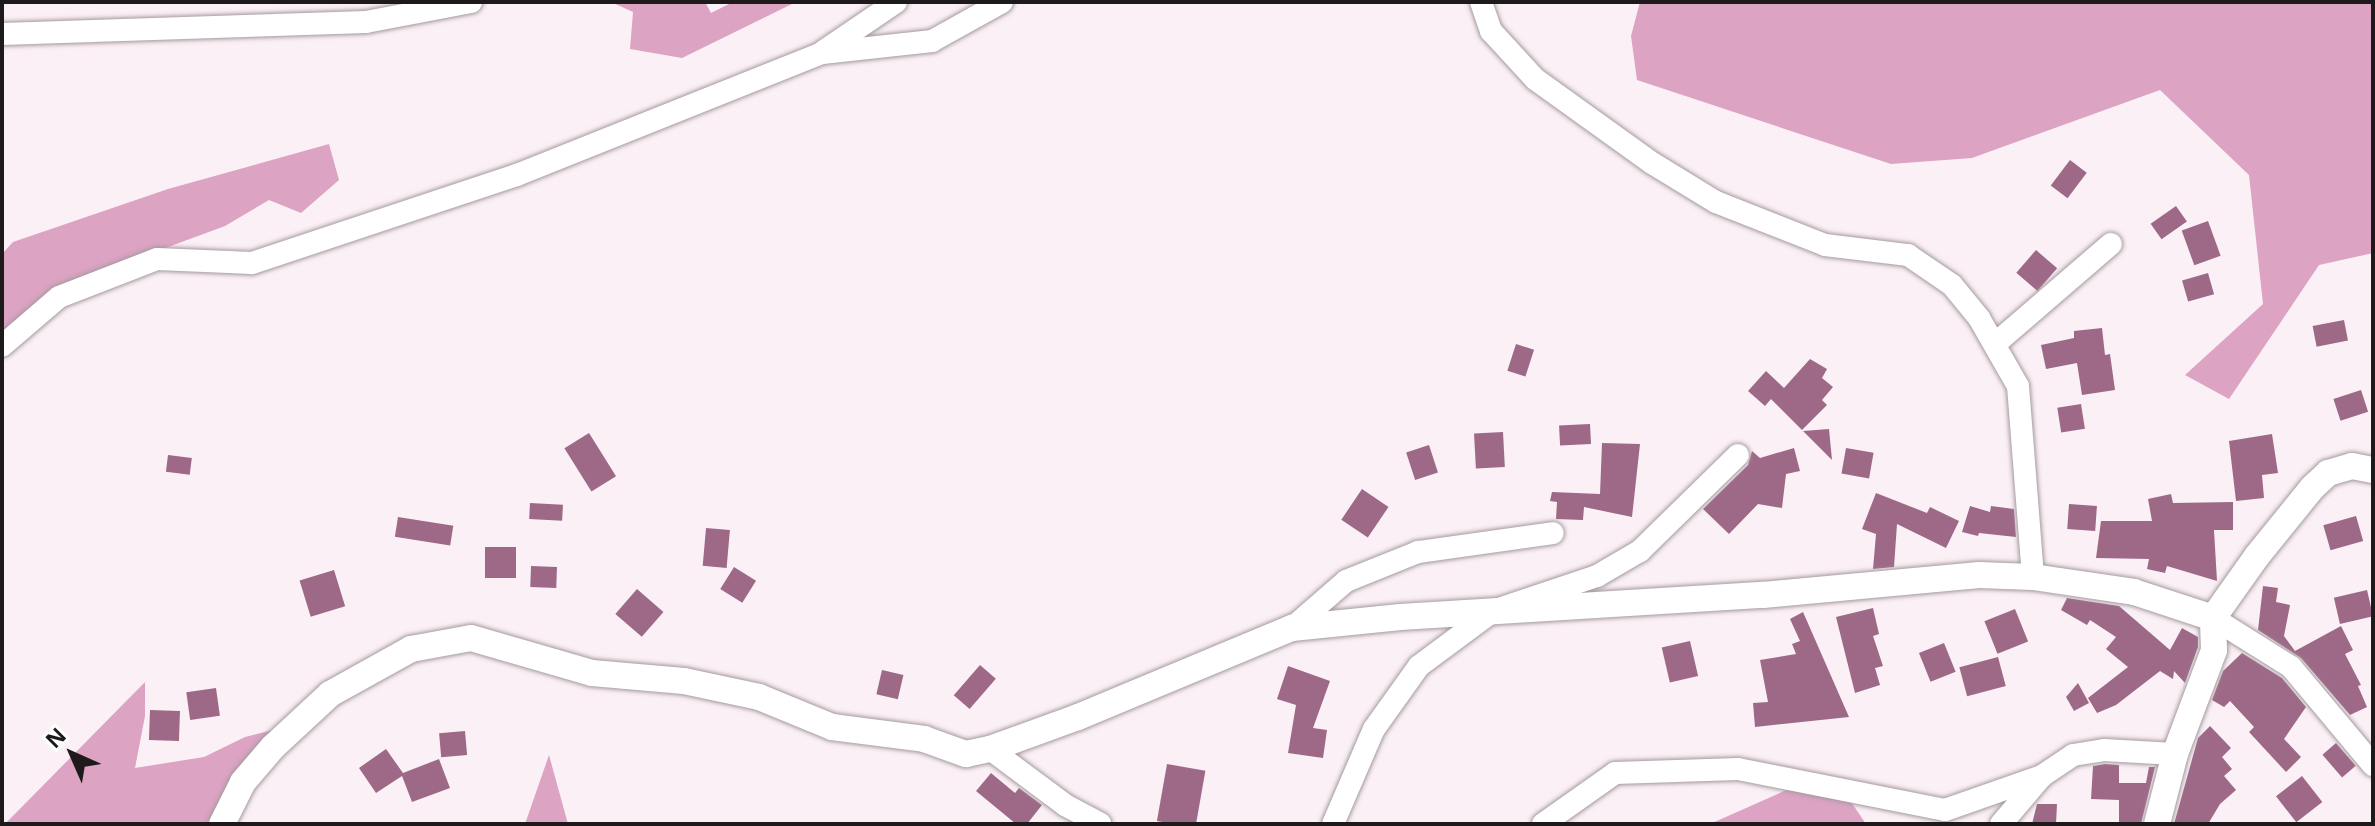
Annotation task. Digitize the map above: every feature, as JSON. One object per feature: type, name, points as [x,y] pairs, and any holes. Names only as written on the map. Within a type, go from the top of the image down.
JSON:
[{"type":"street","points":[[2,34],[366,22],[471,2]]},
{"type":"street","points":[[2,346],[59,297],[157,259],[252,263],[517,175],[822,53],[896,2]]},
{"type":"street","points":[[822,53],[932,41],[1002,2]]},
{"type":"street","points":[[1481,2],[1491,31],[1535,79],[1652,163],[1716,202],[1825,245],[1908,255],[1952,285],[1995,344],[2018,386],[2033,577]]},
{"type":"street","points":[[1995,344],[2111,244]]},
{"type":"street","points":[[1333,824],[1374,729],[1419,666],[1493,611],[1597,576],[1640,551],[1738,455]]},
{"type":"street","points":[[2157,824],[2175,754],[2214,650],[2213,618],[2295,506],[2320,480],[2328,473],[2352,466],[2373,470]]},
{"type":"street","points":[[222,824],[243,782],[273,747],[330,694],[411,649],[471,638],[592,673],[684,681],[759,697],[832,727],[924,739],[966,754],[990,749],[1205,666],[1292,628],[1346,581],[1418,552],[1553,533]]},
{"type":"street","points":[[1292,628],[1493,611],[1763,595],[1979,575],[2033,577],[2134,592],[2213,618],[2291,667],[2373,765]]},
{"type":"street","points":[[990,749],[1065,805],[1100,824]]},
{"type":"street","points":[[1543,824],[1615,773],[1738,769],[1945,810],[2042,776],[2073,755],[2104,750],[2175,754]]},
{"type":"street","points":[[2001,824],[2042,776]]},
{"type":"shaded area","points":[[611,2],[705,2],[711,13],[733,2],[796,2],[682,58],[630,49],[633,12]]},
{"type":"shaded area","points":[[1640,2],[2373,2],[2373,253],[2319,265],[2229,399],[2185,375],[2263,304],[2249,175],[2160,90],[1972,158],[1891,164],[1637,80],[1631,36]]},
{"type":"shaded area","points":[[329,144],[339,180],[301,213],[269,200],[225,226],[114,267],[2,336],[2,254],[13,242],[168,189]]},
{"type":"shaded area","points":[[145,682],[145,716],[135,768],[204,757],[245,737],[296,724],[222,824],[5,824]]},
{"type":"shaded area","points":[[549,755],[568,824],[525,824]]},
{"type":"shaded area","points":[[1800,784],[1845,793],[1866,824],[1710,824]]},
{"type":"building","points":[[2070,160],[2087,173],[2068,198],[2051,186]]},
{"type":"building","points":[[2176,206],[2187,222],[2162,239],[2151,224]]},
{"type":"building","points":[[2208,221],[2221,256],[2194,265],[2182,231]]},
{"type":"building","points":[[2036,250],[2057,268],[2037,291],[2016,273]]},
{"type":"building","points":[[2208,273],[2214,294],[2188,302],[2182,280]]},
{"type":"building","points":[[2344,320],[2348,341],[2317,347],[2313,326]]},
{"type":"building","points":[[2102,328],[2105,355],[2110,354],[2115,390],[2082,395],[2077,363],[2046,369],[2041,345],[2074,338],[2074,331]]},
{"type":"building","points":[[1516,344],[1534,350],[1525,377],[1507,371]]},
{"type":"building","points":[[1810,359],[1827,369],[1822,378],[1833,387],[1822,400],[1827,405],[1802,430],[1771,399],[1765,406],[1748,391],[1766,371],[1784,388]]},
{"type":"building","points":[[2361,390],[2368,412],[2341,421],[2333,399]]},
{"type":"building","points":[[2081,404],[2085,429],[2061,432],[2057,408]]},
{"type":"building","points":[[1590,424],[1591,444],[1560,446],[1559,426]]},
{"type":"building","points":[[1829,429],[1832,460],[1803,431]]},
{"type":"building","points":[[1503,432],[1505,467],[1476,468],[1474,434]]},
{"type":"building","points":[[589,433],[616,476],[591,492],[564,448]]},
{"type":"building","points":[[2272,434],[2278,473],[2262,475],[2264,498],[2236,501],[2229,441]]},
{"type":"building","points":[[1602,443],[1640,444],[1632,517],[1584,507],[1583,520],[1556,519],[1557,502],[1550,501],[1552,492],[1600,494]]},
{"type":"building","points":[[1429,445],[1438,473],[1415,480],[1406,452]]},
{"type":"building","points":[[1794,448],[1800,471],[1786,474],[1782,508],[1758,504],[1729,534],[1703,509],[1748,465],[1752,451],[1760,458]]},
{"type":"building","points":[[1846,448],[1874,453],[1869,478],[1841,474]]},
{"type":"building","points":[[168,455],[192,458],[190,475],[166,472]]},
{"type":"building","points":[[1362,489],[1389,507],[1368,538],[1341,520]]},
{"type":"building","points":[[1876,493],[1927,513],[1930,507],[1959,521],[1946,548],[1897,524],[1894,567],[1873,569],[1876,534],[1862,529]]},
{"type":"building","points":[[2171,494],[2173,503],[2233,502],[2233,530],[2214,530],[2217,581],[2167,566],[2165,573],[2147,569],[2149,559],[2096,558],[2101,521],[2152,521],[2148,499]]},
{"type":"building","points":[[530,503],[563,505],[562,521],[529,519]]},
{"type":"building","points":[[2069,504],[2097,506],[2095,531],[2067,529]]},
{"type":"building","points":[[1970,506],[1990,512],[1991,506],[2014,509],[2016,537],[1979,533],[1978,536],[1962,532]]},
{"type":"building","points":[[2356,516],[2363,541],[2330,550],[2323,525]]},
{"type":"building","points":[[398,517],[453,526],[450,546],[395,537]]},
{"type":"building","points":[[706,528],[730,530],[727,568],[703,566]]},
{"type":"building","points":[[485,547],[516,547],[516,578],[485,578]]},
{"type":"building","points":[[531,566],[557,567],[556,588],[530,587]]},
{"type":"building","points":[[734,567],[756,581],[742,603],[720,589]]},
{"type":"building","points":[[334,570],[345,606],[311,617],[300,581]]},
{"type":"building","points":[[2263,586],[2278,588],[2276,602],[2290,605],[2284,636],[2295,651],[2341,626],[2353,650],[2345,654],[2361,685],[2358,686],[2367,707],[2350,715],[2301,658],[2258,630]]},
{"type":"building","points":[[637,589],[663,612],[642,637],[615,614]]},
{"type":"building","points":[[2367,590],[2373,616],[2340,624],[2334,598]]},
{"type":"building","points":[[2067,598],[2119,606],[2170,650],[2182,628],[2198,637],[2198,647],[2185,683],[2174,671],[2173,679],[2160,671],[2116,705],[2097,713],[2088,698],[2128,667],[2106,649],[2116,637],[2090,620],[2087,625],[2061,610]]},
{"type":"building","points":[[1873,608],[1879,634],[1873,636],[1883,666],[1875,668],[1880,685],[1855,693],[1836,617]]},
{"type":"building","points":[[2015,609],[2028,641],[1998,654],[1984,621]]},
{"type":"building","points":[[1803,612],[1849,717],[1755,727],[1753,703],[1768,702],[1760,660],[1796,654],[1792,644],[1800,641],[1790,619]]},
{"type":"building","points":[[1690,641],[1698,676],[1670,683],[1662,648]]},
{"type":"building","points":[[1944,643],[1956,672],[1931,682],[1919,653]]},
{"type":"building","points":[[2242,653],[2282,678],[2306,707],[2284,739],[2301,757],[2286,772],[2249,732],[2254,727],[2230,701],[2224,707],[2212,700],[2223,671]]},
{"type":"building","points":[[1998,657],[2006,686],[1967,696],[1959,667]]},
{"type":"building","points":[[980,665],[996,679],[970,709],[954,695]]},
{"type":"building","points":[[1288,666],[1330,681],[1313,728],[1327,730],[1323,758],[1288,753],[1296,705],[1277,699]]},
{"type":"building","points":[[882,670],[903,675],[898,699],[876,694]]},
{"type":"building","points":[[2078,683],[2089,703],[2074,711],[2066,697]]},
{"type":"building","points":[[216,688],[220,716],[190,720],[186,692]]},
{"type":"building","points":[[150,710],[180,711],[179,741],[149,740]]},
{"type":"building","points":[[2210,726],[2231,748],[2222,757],[2232,769],[2224,776],[2236,790],[2220,804],[2208,824],[2174,824],[2198,738]]},
{"type":"building","points":[[465,731],[467,755],[441,757],[439,733]]},
{"type":"building","points":[[2336,743],[2356,766],[2342,777],[2322,755]]},
{"type":"building","points":[[386,749],[403,773],[439,759],[450,788],[412,802],[402,776],[376,793],[359,768]]},
{"type":"building","points":[[1167,764],[1205,771],[1196,824],[1157,821]]},
{"type":"building","points":[[2119,765],[2119,783],[2146,783],[2149,767],[2155,767],[2141,824],[2119,824],[2119,800],[2091,799],[2093,766]]},
{"type":"building","points":[[991,773],[1015,793],[1019,788],[1042,805],[1027,824],[1016,824],[976,791]]},
{"type":"building","points":[[2302,776],[2322,802],[2296,822],[2276,796]]},
{"type":"building","points":[[2037,804],[2057,804],[2056,824],[2032,824]]}]
